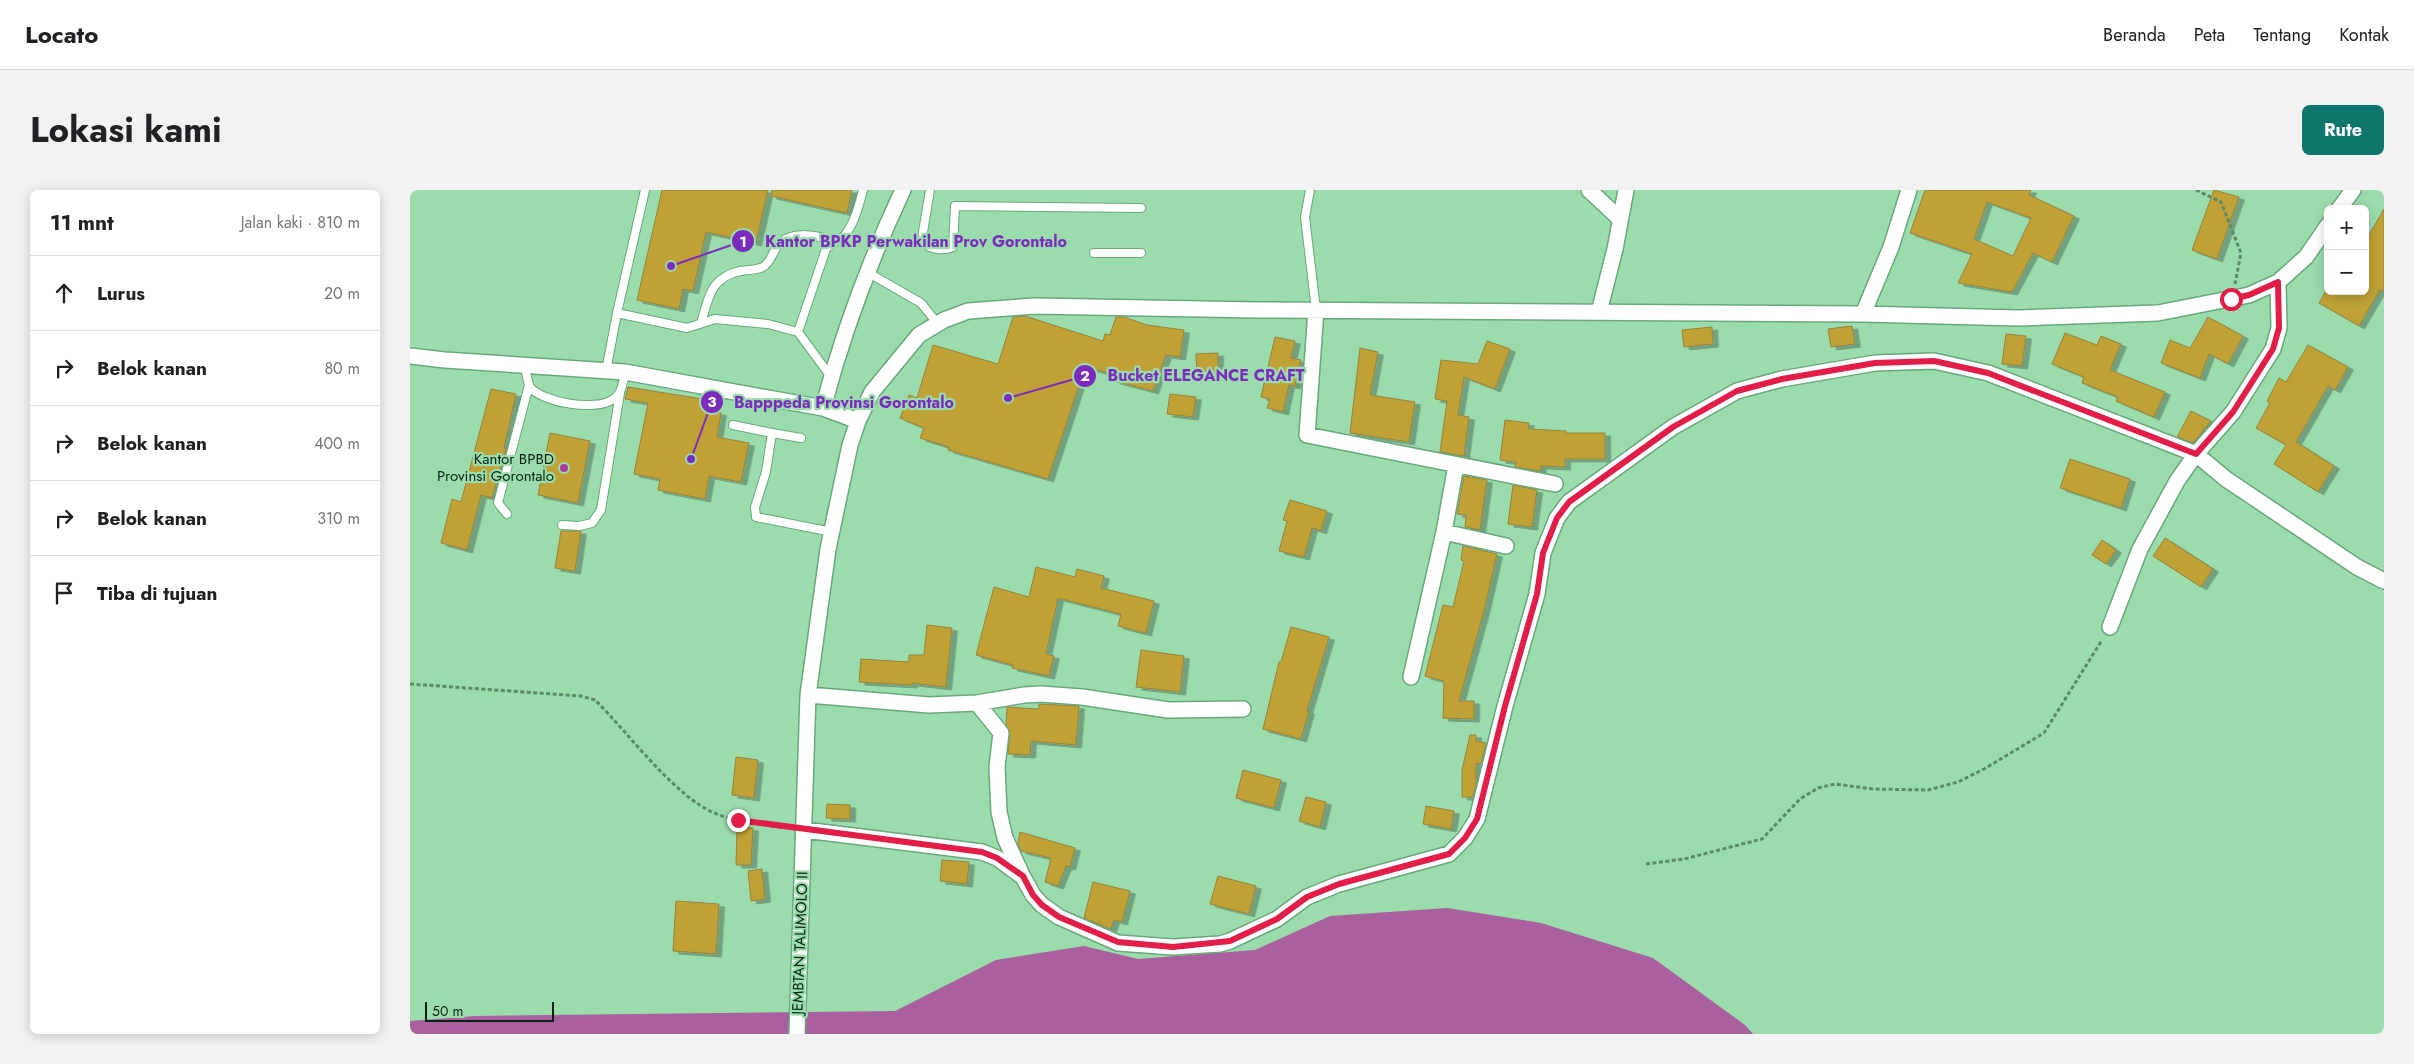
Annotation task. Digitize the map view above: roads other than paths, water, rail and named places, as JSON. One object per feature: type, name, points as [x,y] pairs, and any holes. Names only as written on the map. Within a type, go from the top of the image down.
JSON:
[{"type":"street","points":[[822,408],[867,272],[903,190]]},
{"type":"street","points":[[1589,190],[1620,219]]},
{"type":"street","points":[[1600,312],[1626,190]]},
{"type":"street","points":[[1863,314],[1891,247],[1910,190]]},
{"type":"street","points":[[2342,205],[2353,190]]},
{"type":"street","name":"JEMBTAN TALIMOLO II","points":[[797,1034],[808,695],[813,646],[832,532],[858,421],[872,392],[919,335],[938,324],[968,312],[1034,306],[1863,314],[2018,318],[2158,313],[2249,295],[2278,282],[2306,258],[2324,231]]},
{"type":"street","points":[[2110,627],[2140,549],[2177,481],[2196,454],[2233,412],[2273,349],[2279,328],[2278,282]]},
{"type":"street","points":[[1316,310],[1307,435],[1555,484]]},
{"type":"street","points":[[410,356],[625,372],[822,408],[858,421]]},
{"type":"street","points":[[977,703],[1001,733],[997,767],[999,812],[1005,838],[1033,895],[1042,905],[1059,917],[1090,932],[1118,942],[1173,947],[1230,941],[1277,919],[1307,897],[1339,884],[1449,854],[1465,838],[1477,819],[1505,706],[1537,594],[1543,553],[1557,518],[1569,502],[1605,474],[1673,427],[1737,391],[1782,379],[1875,363],[1934,361],[1988,373],[2196,454],[2226,479],[2357,567],[2384,581]]},
{"type":"street","points":[[1410,677],[1444,532],[1456,465]]},
{"type":"street","points":[[1444,532],[1506,546]]},
{"type":"street","points":[[808,695],[909,704],[977,703],[1024,694],[1041,694],[1082,697],[1168,710],[1243,709]]},
{"type":"street","points":[[805,830],[982,852],[997,858],[1023,876]]},
{"type":"lane","points":[[606,371],[645,190]]},
{"type":"lane","points":[[798,332],[826,249],[833,241],[843,237],[853,223],[864,190]]},
{"type":"lane","points":[[930,190],[923,232],[924,243],[939,250],[953,247],[955,206],[1141,208]]},
{"type":"lane","points":[[1310,190],[1305,217],[1316,310]]},
{"type":"lane","points":[[701,323],[712,288],[725,274],[762,267],[769,261],[778,246],[795,236],[807,234],[833,241]]},
{"type":"lane","points":[[1094,253],[1141,254]]},
{"type":"lane","points":[[867,272],[921,303],[938,324]]},
{"type":"lane","points":[[617,313],[687,328],[715,319],[737,320],[798,332],[831,377]]},
{"type":"lane","points":[[507,514],[498,503],[529,385],[526,372],[529,366]]},
{"type":"lane","points":[[562,525],[579,526],[592,523],[601,510],[625,372]]},
{"type":"lane","points":[[529,385],[538,394],[569,404],[590,405],[612,401],[620,393]]},
{"type":"lane","points":[[733,425],[772,434],[801,438]]},
{"type":"lane","points":[[772,434],[766,472],[755,507],[756,517],[832,532]]},
{"type":"place","name":"Kantor BPKP Perwakilan Prov Gorontalo","points":[[671,266]]},
{"type":"place","name":"Bucket ELEGANCE CRAFT","points":[[1008,398]]},
{"type":"place","name":"Bapppeda Provinsi Gorontalo","points":[[691,459]]},
{"type":"place","name":"Kantor BPBD Provinsi Gorontalo","points":[[564,468]]}]
